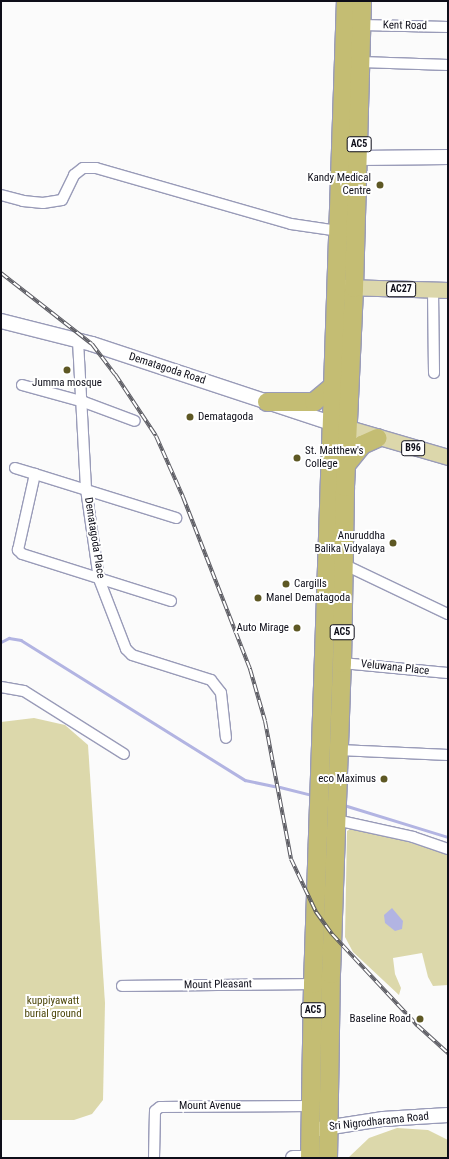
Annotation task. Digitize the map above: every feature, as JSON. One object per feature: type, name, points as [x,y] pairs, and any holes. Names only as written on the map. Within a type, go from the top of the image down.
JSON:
[{"type":"highway","name":"AC5","points":[[328,1158],[331,423],[337,288],[346,1]]},
{"type":"highway","name":"AC5","points":[[310,1158],[313,984],[330,804],[339,750],[346,465],[359,158],[362,1]]},
{"type":"highway","points":[[267,402],[314,402],[333,386]]},
{"type":"highway","points":[[346,465],[362,444],[378,438]]},
{"type":"main road","points":[[359,158],[448,157]]},
{"type":"main road","points":[[337,288],[354,288]]},
{"type":"main road","name":"AC27","points":[[354,288],[448,290]]},
{"type":"main road","name":"Dematagoda Road","points":[[1,320],[78,341],[331,423]]},
{"type":"main road","name":"B96","points":[[331,423],[448,458]]},
{"type":"main road","name":"Sri Nigrodharama Road","points":[[311,1131],[383,1119],[448,1115]]},
{"type":"main road","points":[[293,1158],[310,1158]]},
{"type":"street","name":"Kent Road","points":[[362,26],[448,27]]},
{"type":"street","points":[[360,62],[448,65]]},
{"type":"street","points":[[1,195],[23,202],[43,203],[62,200],[74,175],[83,168],[96,168],[291,224],[339,231]]},
{"type":"street","points":[[433,290],[434,373]]},
{"type":"street","name":"Dematagoda Place","points":[[78,341],[84,402],[86,489],[99,579],[126,649],[132,654],[211,680],[221,693],[226,738]]},
{"type":"street","points":[[22,385],[84,402],[135,421]]},
{"type":"street","points":[[15,468],[176,518]]},
{"type":"street","points":[[35,474],[18,550],[22,554],[171,601]]},
{"type":"street","points":[[343,564],[448,614]]},
{"type":"street","name":"Veluwana Place","points":[[342,663],[448,673]]},
{"type":"street","points":[[1,687],[24,691],[124,754]]},
{"type":"street","points":[[339,750],[448,755]]},
{"type":"street","points":[[330,804],[413,837],[448,849]]},
{"type":"street","name":"Mount Pleasant","points":[[122,986],[313,984]]},
{"type":"street","name":"Mount Avenue","points":[[154,1158],[155,1112],[160,1107],[312,1106]]},
{"type":"green space","name":"kuppiyawatt burial ground","points":[[34,718],[65,725],[88,745],[105,1003],[103,1100],[92,1114],[74,1120],[1,1120],[1,722]]},
{"type":"green space","points":[[352,828],[365,829],[448,854],[448,985],[433,986],[428,977],[422,953],[393,958],[395,974],[401,988],[399,995],[353,952],[345,937],[347,831]]},
{"type":"green space","points":[[397,1128],[428,1130],[448,1140],[448,1158],[348,1158],[369,1138]]},
{"type":"water","points":[[392,908],[403,921],[402,929],[395,931],[385,923],[384,915]]},
{"type":"waterway","points":[[1,642],[9,638],[21,640],[245,780],[274,786]]},
{"type":"waterway","points":[[280,787],[313,795]]},
{"type":"waterway","points":[[344,805],[448,837]]},
{"type":"railway","points":[[1,273],[92,344],[115,374],[156,436],[183,497],[250,669],[265,721],[291,859],[316,912],[332,934],[417,1025],[448,1053]]},
{"type":"place","name":"Kandy Medical Centre","points":[[380,185]]},
{"type":"place","name":"Jumma mosque","points":[[67,370]]},
{"type":"place","name":"Dematagoda","points":[[190,417]]},
{"type":"place","name":"St. Matthew's College","points":[[297,458]]},
{"type":"place","name":"Anuruddha Balika Vidyalaya","points":[[393,543]]},
{"type":"place","name":"Cargills","points":[[286,584]]},
{"type":"place","name":"Manel Dematagoda","points":[[258,598]]},
{"type":"place","name":"Auto Mirage","points":[[297,628]]},
{"type":"place","name":"eco Maximus","points":[[384,779]]},
{"type":"place","name":"Baseline Road","points":[[420,1019]]}]
